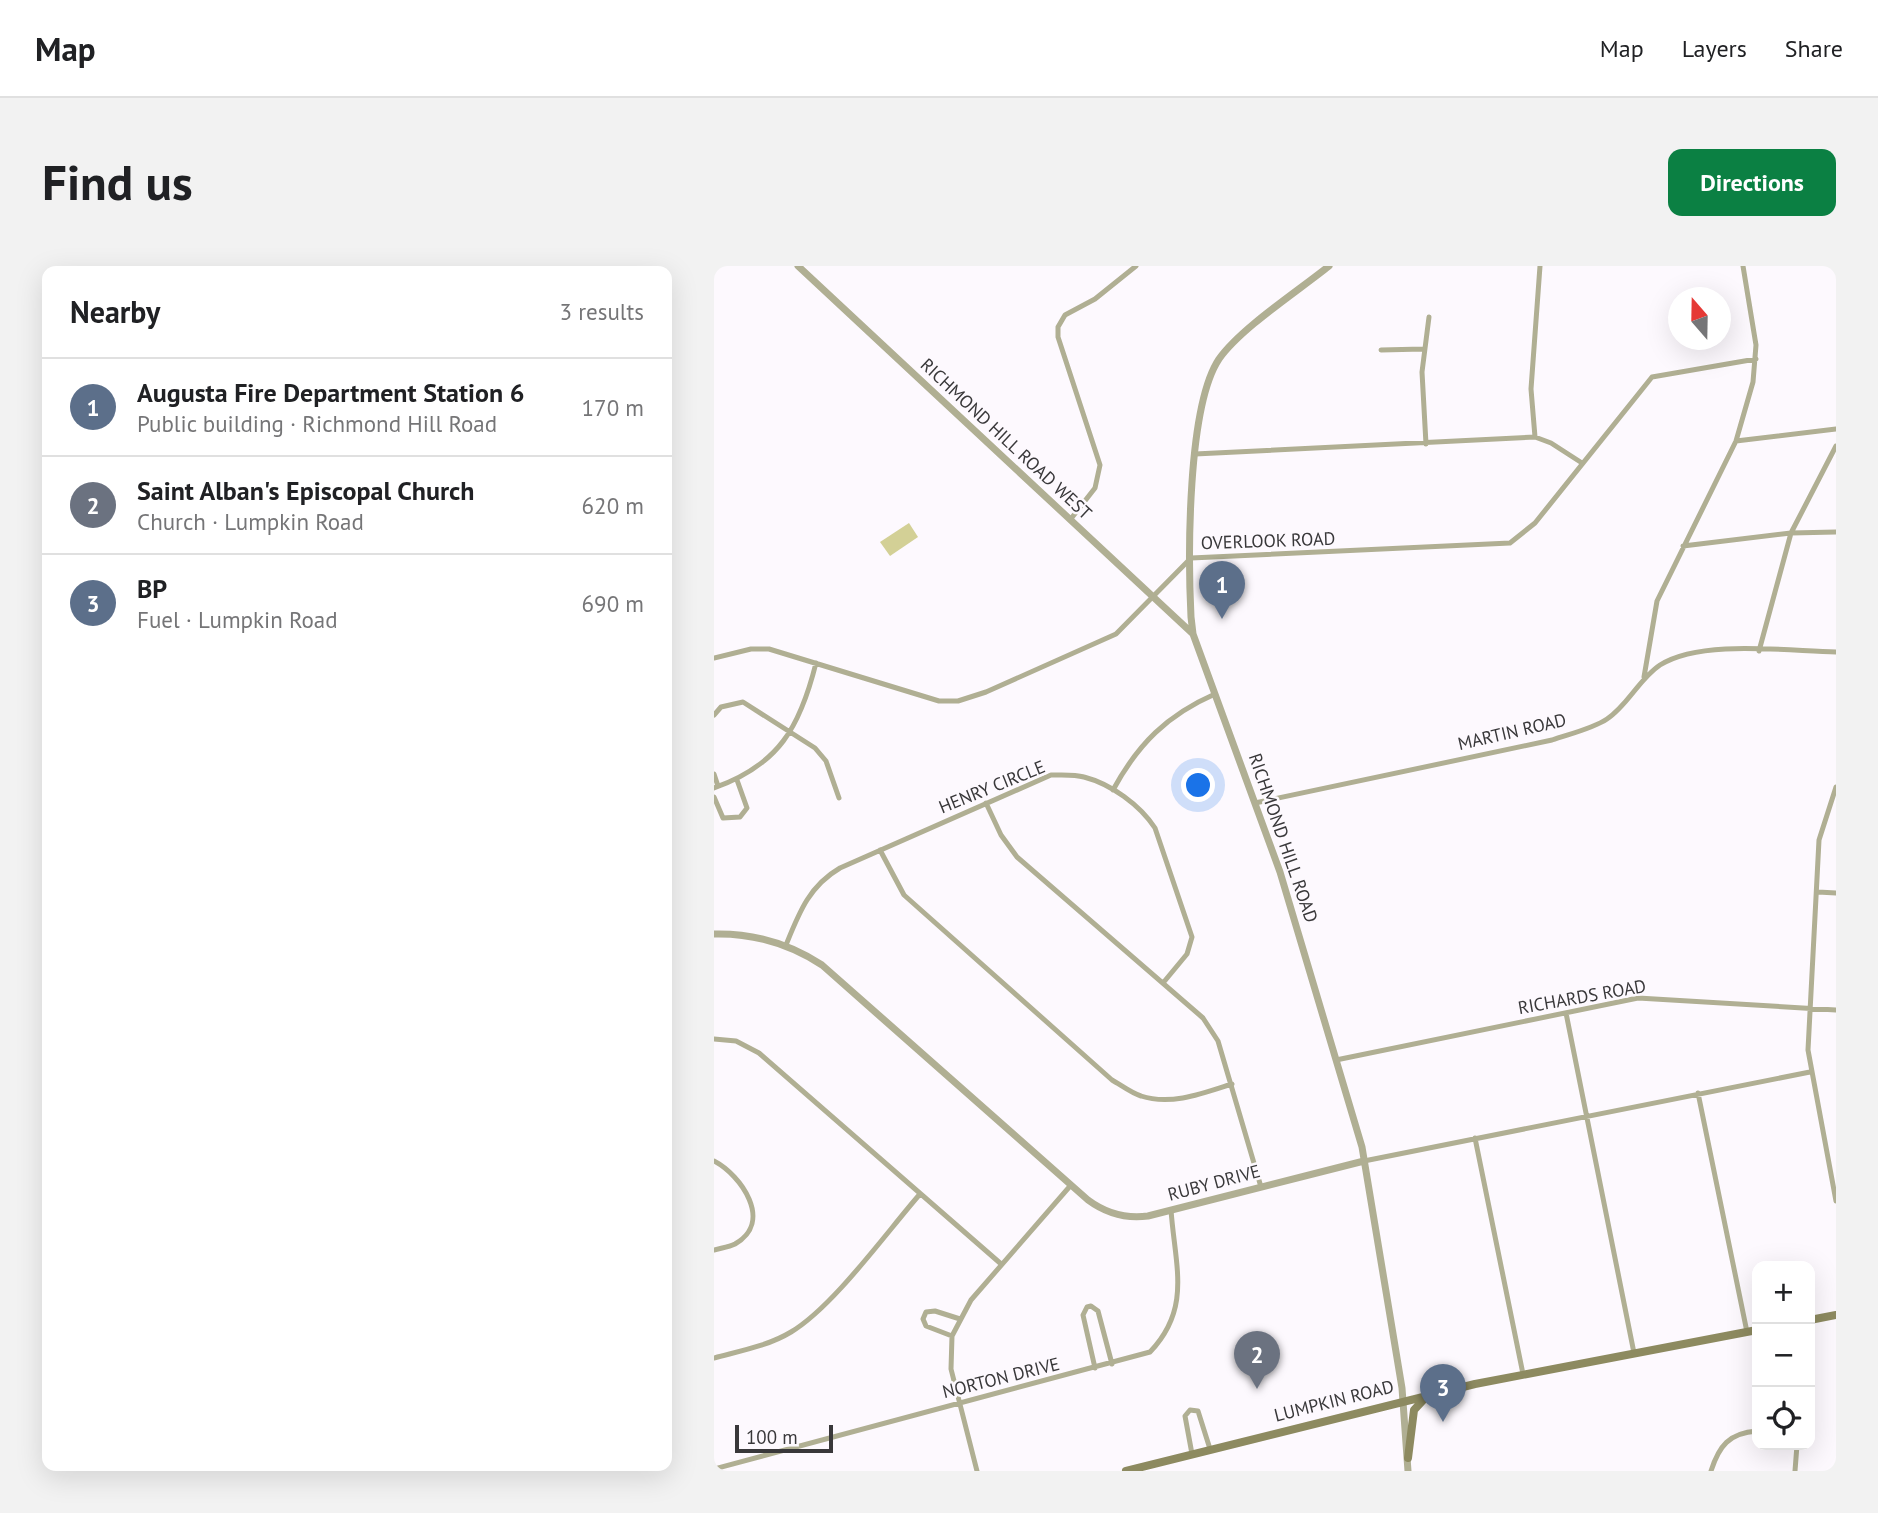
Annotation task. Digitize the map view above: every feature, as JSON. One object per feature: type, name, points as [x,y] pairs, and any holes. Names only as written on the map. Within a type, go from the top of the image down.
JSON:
[{"type":"main road","points":[[1815,1319],[1836,1315]]},
{"type":"main road","name":"LUMPKIN ROAD","points":[[1126,1471],[1402,1400],[1522,1374],[1752,1331]]},
{"type":"main road","points":[[1408,1458],[1413,1410],[1429,1394]]},
{"type":"street","name":"RICHMOND HILL ROAD WEST","points":[[798,266],[1193,634]]},
{"type":"street","points":[[1070,520],[1092,494],[1100,474],[1096,447],[1058,332],[1065,315],[1083,307],[1136,266]]},
{"type":"street","name":"RICHMOND HILL ROAD","points":[[1329,266],[1245,334],[1219,359],[1202,403],[1195,453],[1191,558],[1193,634],[1280,872],[1364,1161],[1387,1282],[1408,1471]]},
{"type":"street","points":[[1535,437],[1531,389],[1540,266]]},
{"type":"street","points":[[1643,679],[1657,601],[1736,441],[1753,382],[1756,359],[1743,266]]},
{"type":"street","points":[[1426,444],[1423,349],[1429,317]]},
{"type":"street","points":[[1381,350],[1423,349]]},
{"type":"street","name":"OVERLOOK ROAD","points":[[714,657],[751,649],[769,649],[939,701],[958,701],[986,692],[1116,634],[1191,558],[1510,543],[1535,523],[1652,377],[1756,359]]},
{"type":"street","points":[[1736,441],[1836,429]]},
{"type":"street","points":[[1195,453],[1535,437],[1551,443],[1582,463]]},
{"type":"street","points":[[1759,651],[1791,533],[1836,446]]},
{"type":"street","points":[[1683,546],[1791,533],[1836,532]]},
{"type":"street","name":"MARTIN ROAD","points":[[1255,803],[1552,740],[1608,719],[1643,679],[1662,664],[1683,654],[1706,650],[1836,652]]},
{"type":"street","points":[[714,774],[716,787],[759,768],[790,730],[807,696],[816,663]]},
{"type":"street","points":[[1113,790],[1128,763],[1152,733],[1184,708],[1215,694]]},
{"type":"street","points":[[714,715],[720,707],[743,702],[806,739],[826,761],[838,798]]},
{"type":"street","name":"HENRY CIRCLE","points":[[786,945],[803,903],[815,887],[833,872],[1051,775],[1084,777],[1113,790],[1146,814],[1155,828],[1192,937],[1187,954],[1163,983]]},
{"type":"street","points":[[714,797],[723,818],[740,817],[747,808],[737,780]]},
{"type":"street","points":[[1836,787],[1819,840],[1810,1072],[1836,1201]]},
{"type":"street","points":[[986,803],[1001,835],[1017,858],[1203,1018],[1218,1041],[1261,1187]]},
{"type":"street","points":[[880,850],[904,895],[1112,1080],[1141,1096],[1161,1098],[1186,1098],[1232,1084]]},
{"type":"street","points":[[1818,892],[1836,893]]},
{"type":"street","name":"RUBY DRIVE","points":[[714,934],[762,937],[786,945],[832,974],[1094,1205],[1118,1216],[1143,1217],[1364,1161],[1810,1072]]},
{"type":"street","name":"RICHARDS ROAD","points":[[1336,1060],[1645,997],[1836,1010]]},
{"type":"street","points":[[1566,1013],[1634,1353]]},
{"type":"street","points":[[714,1039],[736,1041],[759,1054],[1000,1263]]},
{"type":"street","points":[[1698,1093],[1747,1332]]},
{"type":"street","points":[[1475,1138],[1522,1374]]},
{"type":"street","points":[[714,1161],[726,1167],[748,1192],[753,1212],[749,1230],[736,1243],[714,1251]]},
{"type":"street","points":[[977,1471],[951,1368],[952,1336],[971,1300],[1000,1263],[1071,1185]]},
{"type":"street","points":[[714,1358],[780,1337],[815,1313],[920,1194]]},
{"type":"street","name":"NORTON DRIVE","points":[[714,1469],[1150,1352],[1172,1323],[1178,1304],[1171,1210]]},
{"type":"street","points":[[1095,1368],[1083,1315],[1087,1307],[1096,1308],[1098,1311],[1112,1364]]},
{"type":"street","points":[[952,1336],[926,1326],[923,1319],[926,1312],[935,1311],[960,1319]]},
{"type":"street","points":[[1192,1454],[1185,1416],[1191,1410],[1198,1411],[1202,1419],[1210,1449]]},
{"type":"street","points":[[1711,1471],[1719,1448],[1733,1435],[1752,1432]]},
{"type":"street","points":[[1795,1471],[1797,1450]]},
{"type":"shaded area","points":[[909,523],[918,537],[890,556],[880,542]]},
{"type":"place","name":"Augusta Fire Department Station 6","points":[[1222,619]]},
{"type":"place","name":"Saint Alban's Episcopal Church","points":[[1257,1389]]},
{"type":"place","name":"BP","points":[[1443,1422]]}]
